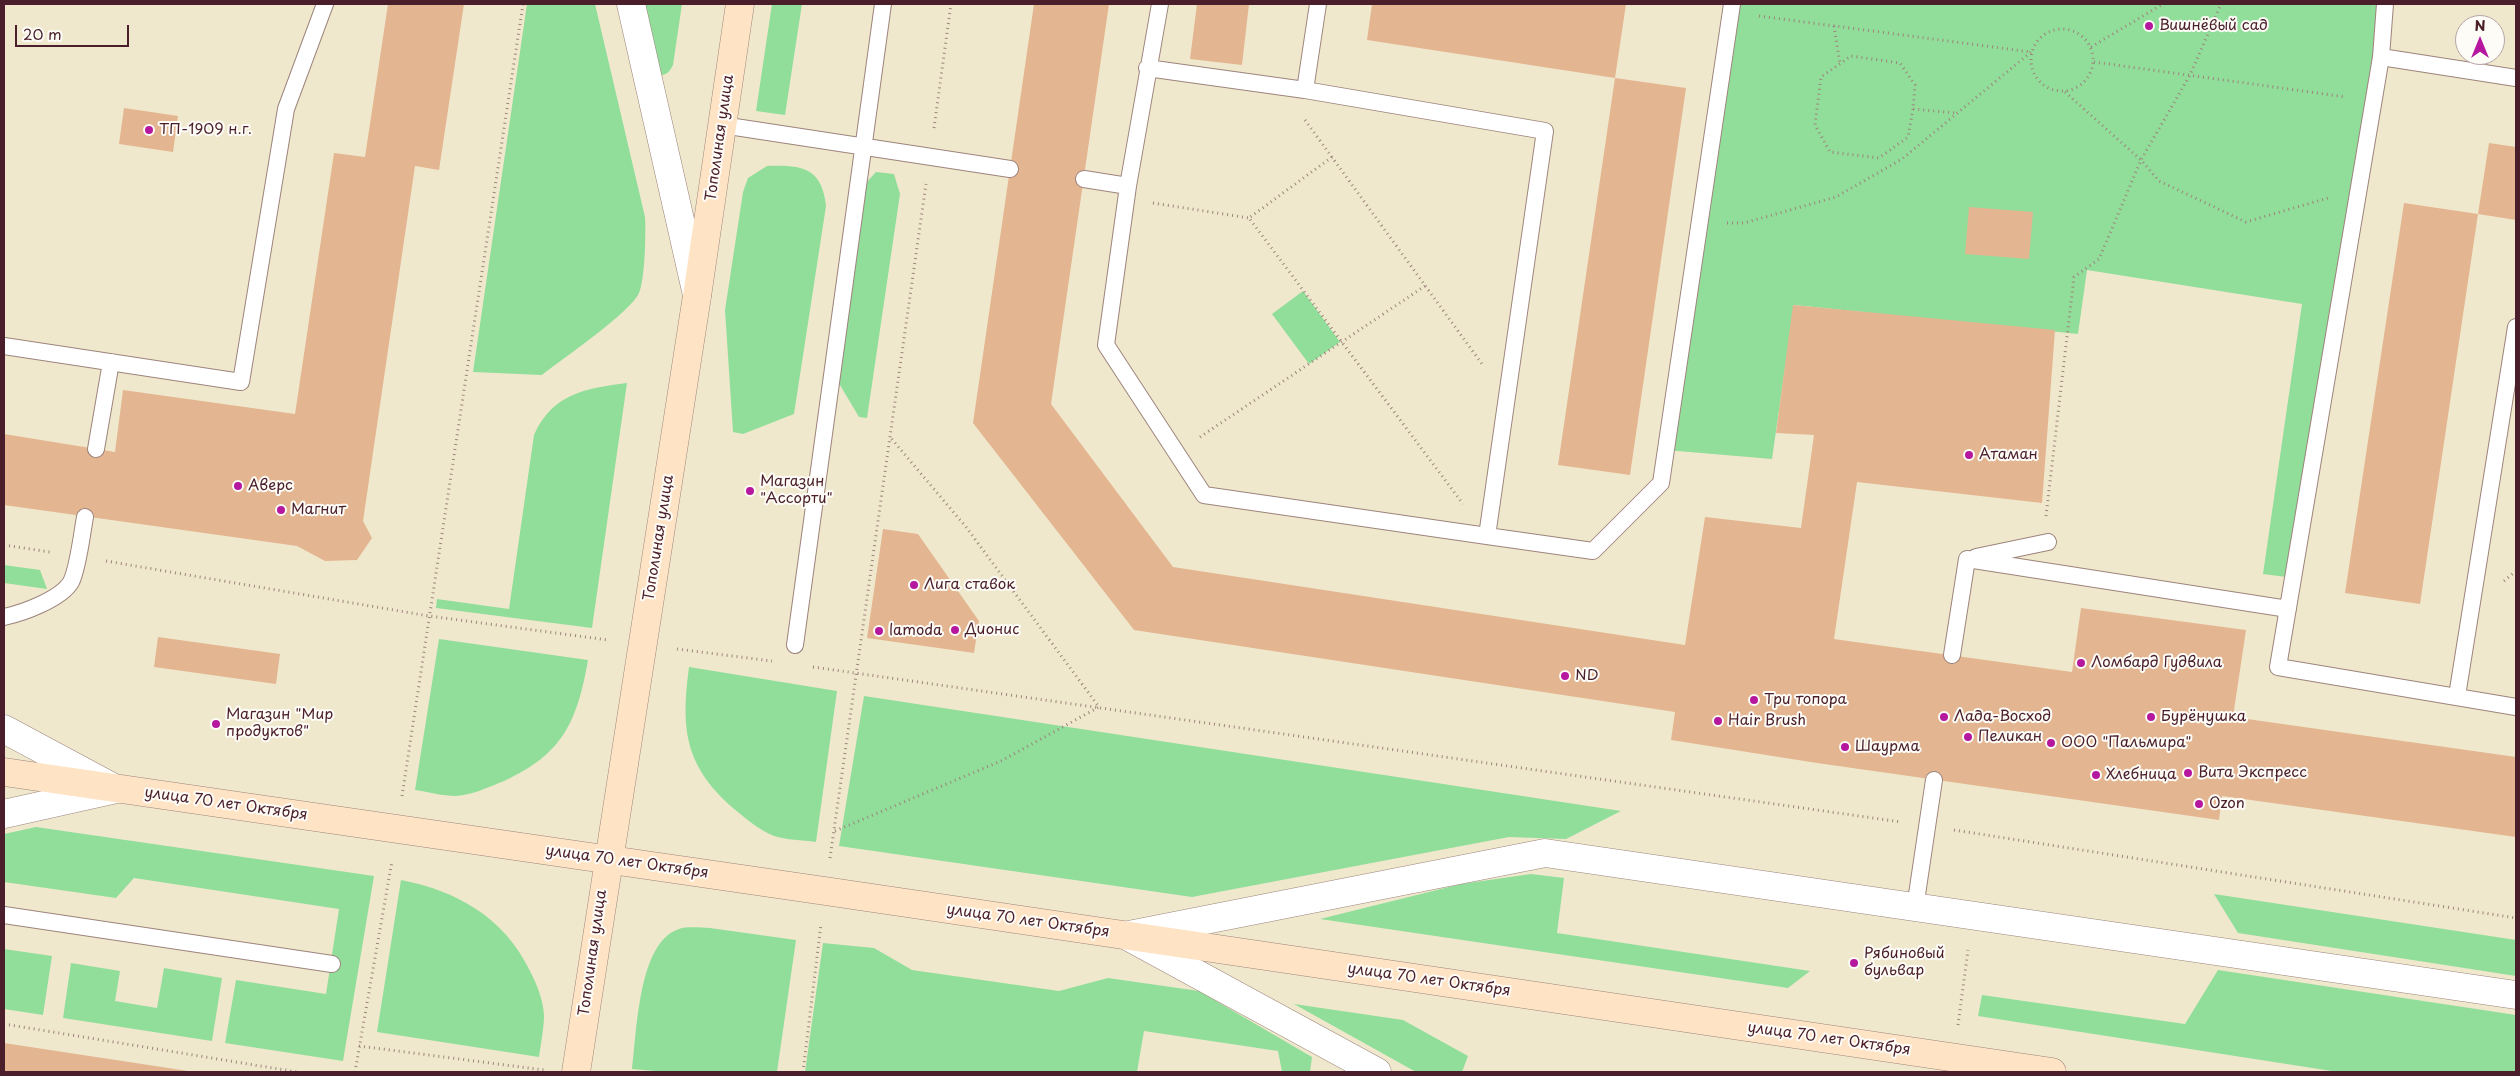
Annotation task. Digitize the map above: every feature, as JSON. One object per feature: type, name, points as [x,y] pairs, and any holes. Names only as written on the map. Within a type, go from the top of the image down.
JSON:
[{"type":"main road","name":"Тополиная улица","points":[[563,1072],[608,859],[697,296],[740,4]]},
{"type":"main road","name":"улица 70 лет Октября","points":[[4,772],[2052,1072]]},
{"type":"street","points":[[631,4],[697,296]]},
{"type":"street","points":[[4,729],[116,788]]},
{"type":"street","points":[[4,814],[116,788]]},
{"type":"street","points":[[1126,936],[1544,853],[2516,995]]},
{"type":"street","points":[[1126,936],[1377,1072]]},
{"type":"lane","points":[[4,346],[241,382],[286,109],[325,4]]},
{"type":"lane","points":[[796,645],[883,4]]},
{"type":"lane","points":[[1160,4],[1147,68],[1127,192],[1106,345],[1204,495],[1593,551],[1661,483],[1732,8]]},
{"type":"lane","points":[[1306,90],[1318,4]]},
{"type":"lane","points":[[2385,4],[2381,57],[2278,667],[2516,707]]},
{"type":"lane","points":[[2381,57],[2516,78]]},
{"type":"lane","points":[[1147,68],[1306,90],[1545,131],[1487,536]]},
{"type":"lane","points":[[722,125],[1010,169]]},
{"type":"lane","points":[[1084,180],[1127,192]]},
{"type":"lane","points":[[2457,696],[2516,327]]},
{"type":"lane","points":[[96,449],[111,362]]},
{"type":"lane","points":[[4,616],[21,613],[63,592],[72,581],[85,517]]},
{"type":"lane","points":[[1967,559],[2045,543]]},
{"type":"lane","points":[[1967,559],[2288,609]]},
{"type":"lane","points":[[1952,655],[1967,559]]},
{"type":"lane","points":[[1914,908],[1934,780]]},
{"type":"lane","points":[[4,915],[332,964]]},
{"type":"path","points":[[355,1072],[398,829],[428,616],[523,4]]},
{"type":"path","points":[[857,672],[952,4]]},
{"type":"path","points":[[2091,47],[2163,4]]},
{"type":"path","points":[[2045,543],[2074,277],[2099,259],[2141,160],[2190,75],[2220,4]]},
{"type":"path","points":[[1732,8],[1834,26],[2031,52]]},
{"type":"path","points":[[1834,26],[1840,64]]},
{"type":"path","points":[[1700,223],[1744,223],[1836,197],[1902,158],[2031,52],[2039,38],[2052,30],[2067,29],[2081,35],[2091,47],[2094,62],[2090,76],[2079,87],[2065,92],[2050,90],[2038,80],[2031,67],[2031,52]]},
{"type":"path","points":[[1851,56],[1900,63],[1915,86],[1913,109],[1908,137],[1879,158],[1830,152],[1815,125],[1821,77],[1851,56]]},
{"type":"path","points":[[2094,62],[2373,101]]},
{"type":"path","points":[[1282,87],[1506,398]]},
{"type":"path","points":[[2065,92],[2141,160],[2158,181],[2246,222],[2359,189]]},
{"type":"path","points":[[1913,109],[1956,113]]},
{"type":"path","points":[[1249,218],[1332,157]]},
{"type":"path","points":[[1127,192],[1249,218],[1487,536]]},
{"type":"path","points":[[1176,453],[1425,286]]},
{"type":"path","points":[[890,437],[966,527],[1098,707]]},
{"type":"path","points":[[4,545],[428,616],[781,662]]},
{"type":"path","points":[[809,666],[1927,825],[2516,918]]},
{"type":"path","points":[[834,831],[1001,761],[1098,707]]},
{"type":"path","points":[[1954,1058],[1972,917]]},
{"type":"path","points":[[4,1024],[298,1072]]},
{"type":"path","points":[[359,1046],[563,1072]]},
{"type":"green space","points":[[527,4],[595,4],[645,217],[643,278],[639,293],[623,312],[595,336],[542,375],[473,372]]},
{"type":"green space","points":[[638,4],[682,4],[673,65],[669,72],[665,74],[657,76]]},
{"type":"green space","points":[[772,4],[802,4],[785,115],[756,111]]},
{"type":"green space","points":[[1732,4],[2385,4],[2294,578],[2263,574],[2302,304],[2087,270],[2078,334],[1794,305],[1772,459],[1666,450]]},
{"type":"green space","points":[[767,166],[790,166],[808,171],[820,183],[826,206],[794,414],[743,434],[733,432],[725,310],[743,192],[748,178]]},
{"type":"green space","points":[[876,172],[894,174],[900,194],[867,418],[859,417],[834,375],[864,185]]},
{"type":"green space","points":[[1303,291],[1340,342],[1309,364],[1272,314]]},
{"type":"green space","points":[[627,383],[592,628],[436,608],[437,599],[509,609],[534,435],[541,421],[550,410],[572,396],[598,387]]},
{"type":"green space","points":[[4,565],[40,570],[47,589],[4,583]]},
{"type":"green space","points":[[439,639],[588,660],[579,701],[564,734],[554,747],[524,771],[504,781],[474,792],[456,796],[415,790]]},
{"type":"green space","points":[[689,667],[837,691],[816,842],[774,836],[752,824],[717,792],[704,776],[695,761],[686,727]]},
{"type":"green space","points":[[864,696],[1621,811],[1566,839],[1509,837],[1192,897],[839,846]]},
{"type":"green space","points":[[36,827],[374,876],[343,1061],[225,1043],[236,980],[326,994],[339,909],[134,878],[116,898],[4,882],[4,834]]},
{"type":"green space","points":[[1531,874],[1564,878],[1557,933],[1810,971],[1788,988],[1320,919],[1461,884]]},
{"type":"green space","points":[[401,880],[441,891],[460,899],[493,921],[507,936],[530,971],[541,998],[544,1020],[539,1057],[377,1032]]},
{"type":"green space","points":[[2214,894],[2516,940],[2516,976],[2238,933]]},
{"type":"green space","points":[[690,927],[796,940],[777,1072],[666,1072],[632,1069],[642,990],[647,969],[655,951],[665,937],[679,929]]},
{"type":"green space","points":[[823,943],[874,948],[912,970],[1059,991],[1108,978],[1199,991],[1312,1057],[1310,1072],[1282,1072],[1278,1051],[1144,1031],[1137,1072],[805,1072]]},
{"type":"green space","points":[[4,949],[52,956],[43,1015],[4,1009]]},
{"type":"green space","points":[[71,963],[120,971],[115,1001],[157,1008],[164,968],[222,978],[212,1041],[63,1018]]},
{"type":"green space","points":[[2218,970],[2516,1015],[2516,1072],[2338,1072],[1978,1016],[1982,995],[2185,1024]]},
{"type":"green space","points":[[1294,1004],[1403,1020],[1468,1056],[1462,1072],[1416,1072]]},
{"type":"building","points":[[388,4],[464,4],[439,170],[415,166],[363,521],[372,538],[357,560],[325,561],[297,546],[4,505],[4,434],[115,452],[123,390],[295,414],[334,153],[365,157]]},
{"type":"building","points":[[1034,4],[1109,4],[1051,404],[1173,567],[1685,645],[1705,517],[1801,528],[1814,435],[1776,433],[1793,305],[2055,330],[2042,503],[1857,482],[1834,639],[2072,672],[2081,608],[2246,630],[2233,717],[2516,757],[2516,837],[2222,796],[2219,820],[1817,763],[1671,740],[1675,712],[1134,630],[973,423]]},
{"type":"building","points":[[1197,4],[1249,4],[1242,65],[1190,59]]},
{"type":"building","points":[[1372,4],[1626,4],[1615,78],[1367,40]]},
{"type":"building","points":[[1615,78],[1686,88],[1630,475],[1558,465]]},
{"type":"building","name":"ТП-1909 н.г.","points":[[124,108],[178,116],[173,152],[119,144]]},
{"type":"building","points":[[2489,143],[2516,147],[2516,220],[2478,214]]},
{"type":"building","points":[[2404,203],[2478,214],[2420,604],[2345,593]]},
{"type":"building","points":[[1969,207],[2033,212],[2029,259],[1965,254]]},
{"type":"building","points":[[883,529],[918,534],[979,621],[974,653],[867,638]]},
{"type":"building","points":[[158,637],[280,654],[276,684],[154,667]]},
{"type":"building","points":[[4,1043],[188,1071],[188,1072],[4,1072]]},
{"type":"place","name":"Вишнёвый сад","points":[[2149,26]]},
{"type":"place","name":"ТП-1909 н.г.","points":[[149,130]]},
{"type":"place","name":"Атаман","points":[[1969,455]]},
{"type":"place","name":"Аверс","points":[[238,486]]},
{"type":"place","name":"Магазин \"Ассорти\"","points":[[750,491]]},
{"type":"place","name":"Магнит","points":[[281,510]]},
{"type":"place","name":"Лига ставок","points":[[914,585]]},
{"type":"place","name":"Дионис","points":[[955,630]]},
{"type":"place","name":"lamoda","points":[[879,631]]},
{"type":"place","name":"Ломбард Гудвила","points":[[2081,663]]},
{"type":"place","name":"ND","points":[[1565,676]]},
{"type":"place","name":"Три топора","points":[[1754,700]]},
{"type":"place","name":"Лада-Восход","points":[[1944,717]]},
{"type":"place","name":"Бурёнушка","points":[[2151,717]]},
{"type":"place","name":"Hair Brush","points":[[1718,721]]},
{"type":"place","name":"Магазин \"Мир продуктов\"","points":[[216,724]]},
{"type":"place","name":"Пеликан","points":[[1968,737]]},
{"type":"place","name":"ООО \"Пальмира\"","points":[[2051,743]]},
{"type":"place","name":"Шаурма","points":[[1845,747]]},
{"type":"place","name":"Вита Экспресс","points":[[2188,773]]},
{"type":"place","name":"Хлебница","points":[[2096,775]]},
{"type":"place","name":"Ozon","points":[[2199,804]]},
{"type":"place","name":"Рябиновый бульвар","points":[[1854,963]]}]
